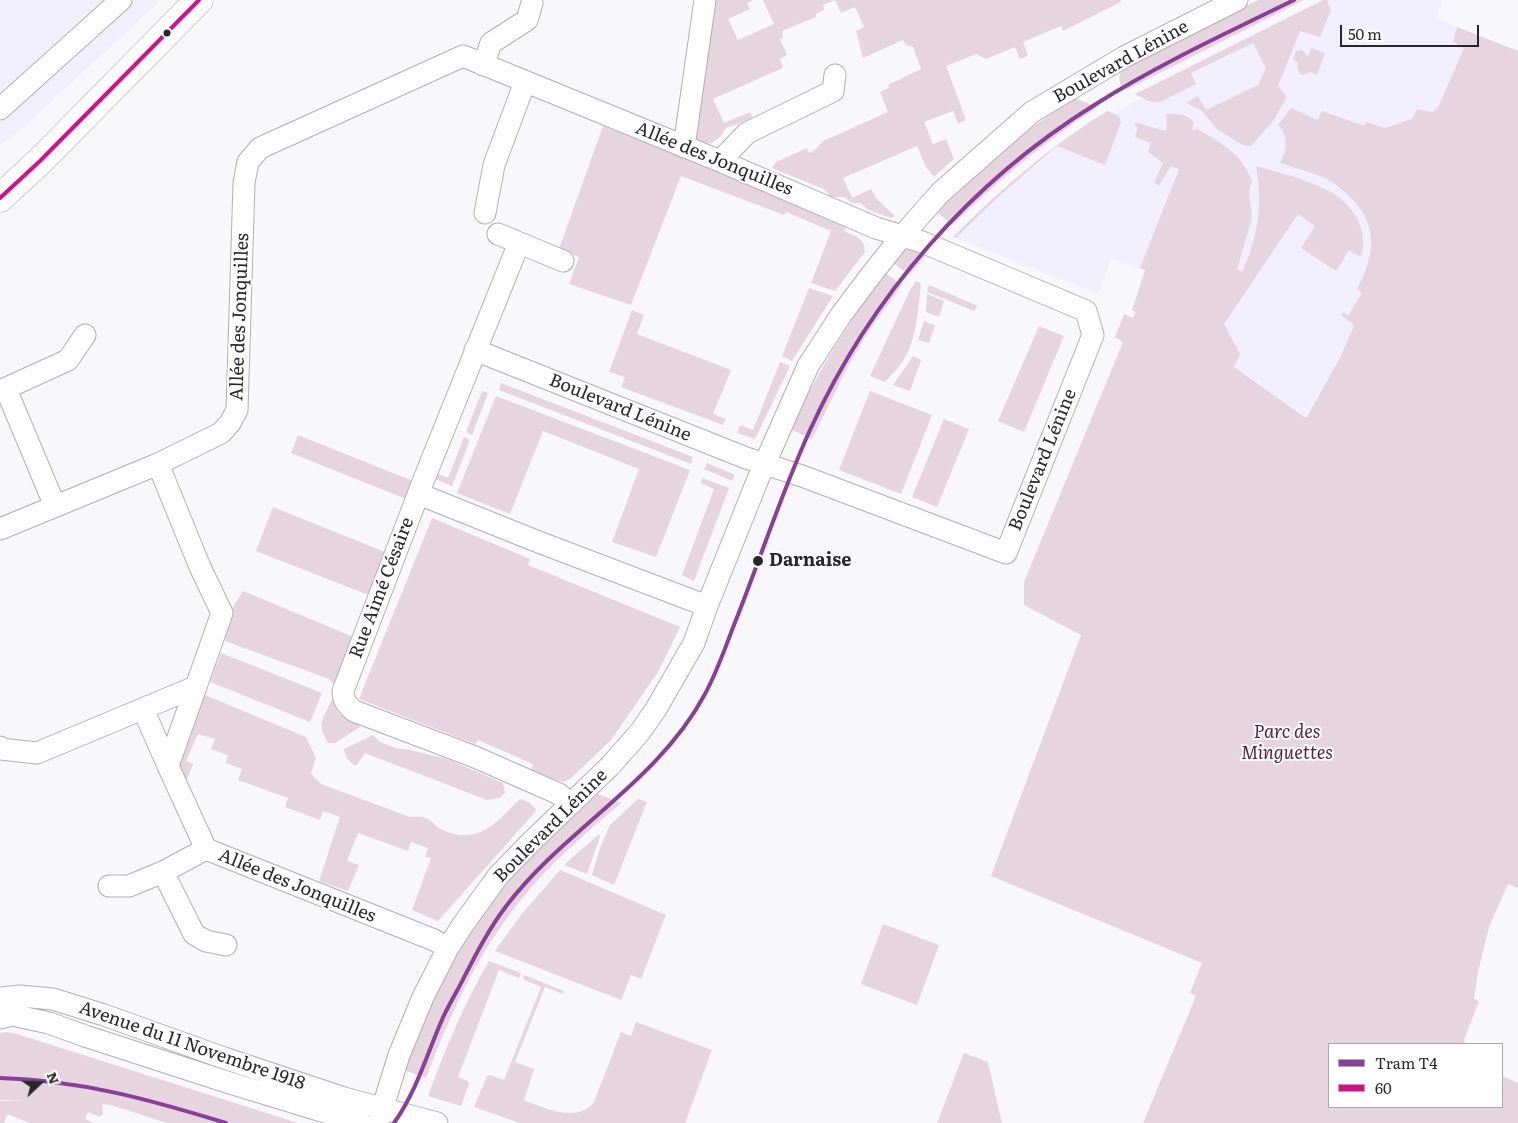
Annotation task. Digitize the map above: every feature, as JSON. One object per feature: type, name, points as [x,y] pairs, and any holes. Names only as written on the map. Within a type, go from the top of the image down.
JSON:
[{"type":"main road","points":[[0,198],[40,161],[199,0]]},
{"type":"street","points":[[0,109],[121,0]]},
{"type":"street","points":[[684,147],[705,0]]},
{"type":"street","name":"Boulevard Lénine","points":[[380,1115],[402,1046],[422,997],[448,948],[498,876],[621,754],[656,709],[694,643],[764,464],[808,366],[841,315],[902,236],[940,193],[1032,112],[1124,57],[1237,0]]},
{"type":"street","points":[[483,65],[491,43],[527,20],[532,3]]},
{"type":"street","name":"Allée des Jonquilles","points":[[0,529],[158,464],[221,433],[230,423],[237,410],[244,183],[248,162],[260,148],[463,56],[720,161],[876,228],[902,236]]},
{"type":"street","points":[[720,161],[747,133],[833,91],[835,75]]},
{"type":"street","points":[[485,213],[494,165],[526,82]]},
{"type":"street","points":[[498,234],[563,261]]},
{"type":"street","name":"Boulevard Lénine","points":[[475,350],[746,458],[802,476],[1006,553],[1093,335],[1086,311],[922,242],[902,236]]},
{"type":"street","name":"Rue Aimé Césaire","points":[[519,243],[418,494],[343,691],[343,698],[354,711],[483,761],[559,794],[571,804]]},
{"type":"street","points":[[55,506],[3,390],[68,360],[85,335]]},
{"type":"street","points":[[158,464],[200,567],[222,614],[168,766]]},
{"type":"street","points":[[418,494],[536,542],[707,606]]},
{"type":"street","points":[[0,747],[1,749],[37,753],[195,687]]},
{"type":"street","name":"Allée des Jonquilles","points":[[144,709],[206,849],[434,940],[448,948]]},
{"type":"street","points":[[109,886],[129,886],[163,872],[206,849]]},
{"type":"street","points":[[163,872],[194,934],[206,941],[226,945]]},
{"type":"street","name":"Avenue du 11 Novembre 1918","points":[[0,998],[20,996],[53,1000],[104,1015],[344,1098],[380,1115],[437,1123]]},
{"type":"street","name":"Avenue du 11 Novembre 1918","points":[[0,1018],[12,1015],[49,1023],[230,1083],[361,1123]]},
{"type":"shaded area","points":[[0,0],[161,0],[18,132],[0,145]]},
{"type":"shaded area","points":[[1329,0],[1443,0],[1436,18],[1457,27],[1453,42],[1469,50],[1437,131],[1376,153],[1371,161],[1376,271],[1341,356],[1305,417],[1234,367],[1145,270],[1111,258],[1098,294],[956,238],[996,199],[1057,146],[1111,112],[1114,113],[1142,98],[1140,96]]},
{"type":"green space","points":[[714,0],[753,0],[747,3],[750,9],[728,19],[738,40],[774,24],[763,0],[835,0],[823,5],[824,10],[816,14],[816,17],[782,31],[783,38],[780,39],[787,55],[780,59],[783,68],[713,99],[724,123],[750,112],[753,118],[726,128],[721,136],[712,143],[705,144],[693,139]]},
{"type":"green space","points":[[835,0],[1120,0],[1121,2],[1063,31],[1061,26],[1023,42],[1028,56],[1020,59],[1015,47],[986,59],[976,54],[946,66],[966,120],[958,124],[953,111],[924,122],[933,144],[946,139],[954,159],[934,177],[926,167],[917,146],[843,178],[852,198],[871,189],[876,198],[895,216],[891,218],[869,210],[860,203],[852,203],[844,197],[831,197],[824,189],[772,168],[776,162],[807,148],[809,153],[816,149],[823,141],[888,112],[880,92],[889,88],[888,85],[921,69],[913,47],[906,45],[903,40],[863,58],[856,31],[864,27],[855,7],[841,13]]},
{"type":"green space","points":[[1258,0],[1304,0],[1126,90],[1121,85],[1119,78],[1122,69]]},
{"type":"green space","points":[[1323,0],[1329,0],[1327,1],[1331,10],[1320,37],[1300,31],[1278,86],[1287,97],[1273,121],[1251,146],[1237,142],[1217,129],[1201,110],[1186,103],[1198,96],[1206,110],[1258,85],[1266,68],[1253,43],[1191,73],[1196,84],[1162,101],[1152,102],[1135,94]]},
{"type":"green space","name":"Parc des Minguettes","points":[[1457,27],[1518,51],[1518,888],[1508,884],[1489,927],[1478,972],[1474,999],[1479,1001],[1464,1040],[1465,1043],[1328,1043],[1328,1108],[1503,1108],[1503,1076],[1518,1083],[1518,1123],[1143,1123],[1196,996],[1190,993],[1202,963],[991,876],[1081,635],[1024,605],[1024,582],[1123,342],[1115,337],[1124,314],[1133,318],[1135,312],[1132,310],[1145,270],[1140,268],[1179,169],[1171,166],[1159,186],[1154,183],[1163,163],[1148,152],[1151,143],[1135,137],[1138,127],[1133,125],[1138,123],[1165,131],[1167,129],[1166,114],[1185,116],[1194,122],[1192,130],[1197,129],[1223,144],[1242,163],[1252,181],[1249,191],[1252,218],[1237,269],[1242,272],[1252,247],[1258,220],[1259,193],[1256,166],[1300,179],[1325,189],[1343,201],[1356,217],[1363,236],[1361,257],[1349,250],[1336,271],[1301,248],[1315,226],[1298,214],[1224,324],[1240,354],[1234,367],[1306,418],[1341,356],[1354,325],[1341,315],[1343,312],[1348,316],[1362,293],[1357,289],[1370,254],[1370,231],[1367,220],[1360,209],[1343,190],[1321,177],[1280,163],[1286,144],[1284,134],[1278,125],[1291,108],[1318,120],[1322,111],[1364,126],[1366,122],[1385,128],[1412,119],[1417,109],[1432,112],[1438,108],[1464,48],[1453,42]]},
{"type":"green space","points":[[1311,48],[1325,53],[1317,75],[1310,72],[1303,75],[1300,74],[1297,67],[1298,62],[1293,60],[1296,51],[1302,50],[1308,56]]},
{"type":"green space","points":[[1074,98],[1098,107],[1022,163],[952,225],[937,212],[968,180],[1002,151]]},
{"type":"green space","points":[[1107,111],[1119,116],[1121,122],[1105,165],[1057,146],[996,199],[956,238],[953,237],[989,202],[1045,154]]},
{"type":"green space","points":[[603,126],[847,224],[844,231],[861,241],[865,247],[865,252],[835,291],[811,283],[831,231],[786,212],[784,215],[681,176],[631,305],[569,284],[579,257],[559,249]]},
{"type":"green space","points":[[906,248],[927,254],[909,275],[893,263]]},
{"type":"green space","points":[[885,273],[902,285],[868,332],[846,370],[812,439],[790,429],[834,349],[858,310]]},
{"type":"green space","points":[[916,281],[921,284],[916,324],[911,343],[901,364],[885,382],[870,376],[909,292]]},
{"type":"green space","points":[[929,285],[978,306],[974,311],[927,292]]},
{"type":"green space","points":[[809,288],[833,296],[792,361],[782,356]]},
{"type":"green space","points":[[927,294],[944,301],[939,317],[926,312]]},
{"type":"green space","points":[[632,310],[644,315],[637,334],[731,370],[713,414],[726,419],[723,425],[621,387],[625,377],[609,372]]},
{"type":"green space","points":[[924,321],[935,325],[929,343],[918,340]]},
{"type":"green space","points":[[1039,326],[1064,336],[1024,432],[998,421]]},
{"type":"green space","points":[[913,356],[921,360],[910,391],[893,385]]},
{"type":"green space","points":[[780,362],[790,366],[755,439],[737,433],[740,425],[753,430]]},
{"type":"green space","points":[[501,383],[693,457],[691,464],[499,390]]},
{"type":"green space","points":[[482,391],[488,393],[472,435],[466,432]]},
{"type":"green space","points":[[870,391],[932,415],[901,494],[839,470]]},
{"type":"green space","points":[[496,396],[690,470],[656,557],[612,542],[639,469],[543,431],[510,514],[457,493]]},
{"type":"green space","points":[[944,419],[969,429],[937,507],[912,497]]},
{"type":"green space","points":[[298,435],[413,481],[406,499],[291,453]]},
{"type":"green space","points":[[464,437],[470,440],[452,486],[433,478],[435,473],[448,478]]},
{"type":"green space","points":[[707,463],[735,475],[732,481],[704,469]]},
{"type":"green space","points":[[702,478],[729,488],[694,581],[682,575],[714,489],[701,483]]},
{"type":"green space","points":[[273,507],[390,554],[371,596],[256,551]]},
{"type":"green space","points":[[432,518],[530,559],[528,565],[680,627],[658,672],[611,740],[570,779],[564,782],[531,772],[533,764],[478,740],[475,744],[359,699]]},
{"type":"green space","points":[[243,591],[356,638],[336,686],[329,679],[225,641],[229,614]]},
{"type":"green space","points":[[221,653],[322,693],[310,722],[210,682]]},
{"type":"green space","points":[[205,695],[306,737],[316,758],[311,774],[321,784],[410,817],[426,818],[439,828],[454,834],[475,834],[485,830],[520,799],[528,802],[536,809],[535,812],[438,921],[412,910],[431,858],[425,857],[428,848],[411,842],[408,851],[358,833],[347,861],[359,865],[348,891],[319,881],[340,817],[323,811],[320,820],[285,807],[288,798],[238,780],[242,769],[226,763],[228,755],[211,749],[215,739],[198,734],[186,761],[193,764],[186,782],[180,769],[180,760]]},
{"type":"green space","points":[[332,699],[338,713],[359,722],[360,727],[335,743],[328,743],[322,730],[322,721]]},
{"type":"green space","points":[[373,735],[380,742],[396,748],[447,759],[503,783],[505,793],[499,798],[487,800],[365,753],[356,766],[351,763],[344,749]]},
{"type":"green space","points":[[598,794],[621,803],[555,862],[531,887],[504,922],[478,964],[455,1008],[426,1078],[404,1070],[443,979],[473,927],[516,874]]},
{"type":"green space","points":[[638,799],[647,802],[614,885],[592,875],[600,848],[610,825]]},
{"type":"green space","points":[[599,834],[600,837],[587,874],[564,865]]},
{"type":"green space","points":[[560,870],[666,915],[641,979],[631,975],[621,1000],[495,951],[521,915]]},
{"type":"green space","points":[[883,924],[939,945],[917,1005],[861,984]]},
{"type":"green space","points":[[489,961],[521,973],[519,978],[499,970],[458,1077],[468,1081],[469,1084],[461,1106],[428,1096],[456,1027]]},
{"type":"green space","points":[[524,975],[564,991],[563,994],[545,987],[515,1062],[534,1069],[524,1100],[561,1112],[579,1112],[587,1108],[594,1102],[621,1032],[631,1036],[636,1022],[712,1050],[685,1123],[520,1123],[474,1107],[487,1076],[490,1075],[504,1080],[541,987],[523,979]]},
{"type":"green space","points":[[7,1032],[298,1123],[167,1123],[111,1105],[102,1104],[103,1113],[100,1117],[88,1112],[85,1119],[94,1123],[30,1123],[7,1114],[4,1123],[0,1123],[0,1101],[29,1101],[0,1100],[0,1033]]},
{"type":"green space","points":[[964,1053],[988,1062],[1002,1123],[937,1123]]},
{"type":"tram line","name":"T4","points":[[394,1123],[415,1087],[447,1009],[493,925],[507,905],[556,852],[663,753],[685,725],[705,694],[721,660],[780,503],[810,430],[835,381],[863,334],[894,289],[929,246],[966,206],[1007,169],[1050,135],[1120,89],[1194,49],[1294,0]]},
{"type":"tram line","name":"T4","points":[[0,1078],[87,1087],[143,1099],[226,1123]]},
{"type":"transit line","name":"60","points":[[0,198],[40,161],[199,0]]},
{"type":"place","name":"Darnaise","points":[[758,561]]}]
